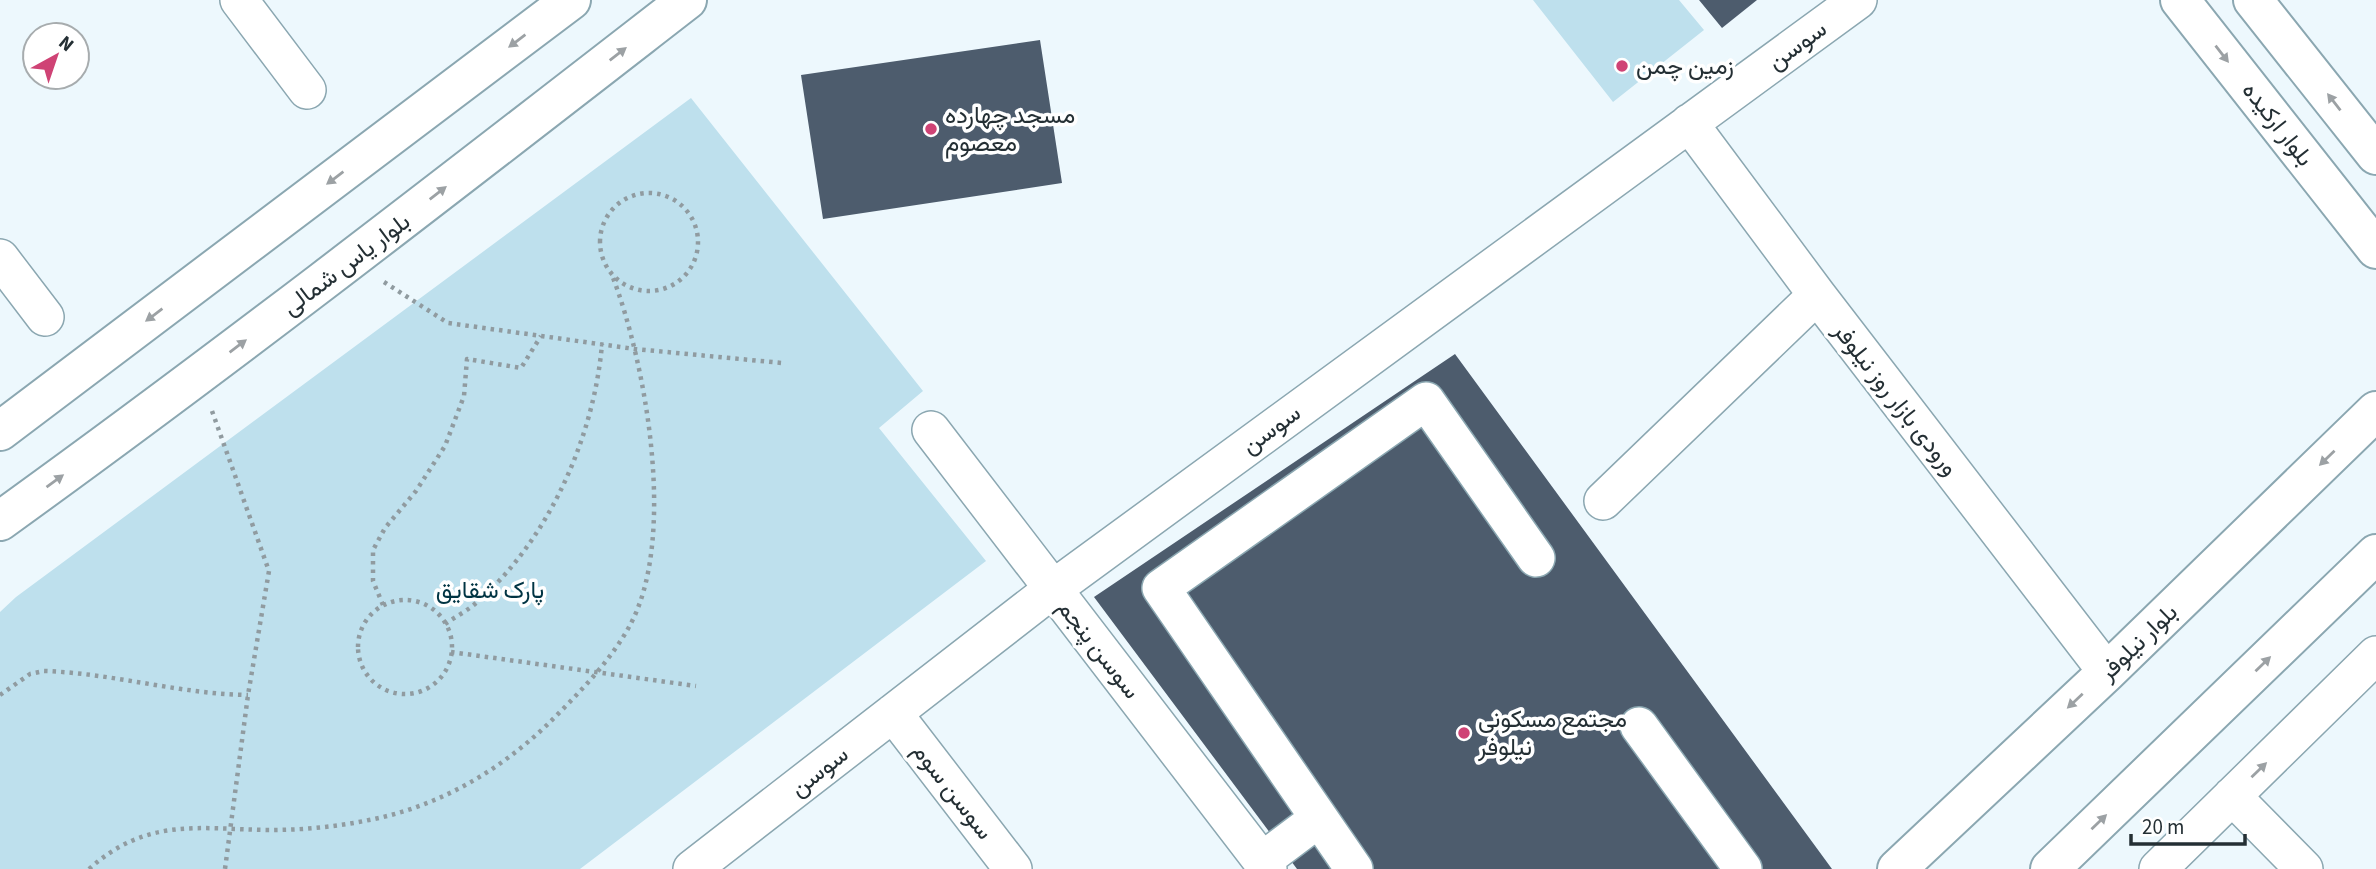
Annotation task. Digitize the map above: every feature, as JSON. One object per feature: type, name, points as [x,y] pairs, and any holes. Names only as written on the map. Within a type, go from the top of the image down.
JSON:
[{"type":"street","points":[[239,0],[307,90]]},
{"type":"street","points":[[0,431],[571,0]]},
{"type":"street","name":"بلوار یاس شمالی","points":[[0,522],[199,376],[687,0]]},
{"type":"street","name":"سوسن","points":[[692,869],[1053,589],[1858,0]]},
{"type":"street","name":"بلوار ارکیده","points":[[2180,0],[2376,248]]},
{"type":"street","points":[[2253,0],[2376,155]]},
{"type":"street","name":"ورودی بازار روز نیلوفر","points":[[1689,123],[1817,295],[2107,672]]},
{"type":"street","points":[[0,258],[45,317]]},
{"type":"street","points":[[1603,501],[1817,295]]},
{"type":"street","points":[[1354,869],[1161,588],[1426,401],[1536,558]]},
{"type":"street","name":"بلوار نیلوفر","points":[[1896,869],[2107,672],[2376,411]]},
{"type":"street","name":"سوسن پنجم","points":[[930,430],[1265,865]]},
{"type":"street","points":[[2050,869],[2376,554]]},
{"type":"street","points":[[2158,869],[2376,655]]},
{"type":"street","name":"سوسن سوم","points":[[892,713],[1013,869]]},
{"type":"street","points":[[1639,726],[1742,869]]},
{"type":"street","points":[[2232,796],[2304,869]]},
{"type":"street","points":[[1265,865],[1318,818]]},
{"type":"path","points":[[89,869],[113,851],[148,833],[191,828],[283,830],[344,825],[398,814],[428,804],[457,791],[507,759],[547,725],[595,672],[630,625],[645,586],[653,516],[649,424],[635,349],[625,308],[600,249],[600,234],[605,219],[615,205],[630,196],[646,192],[663,194],[678,202],[691,214],[698,229],[699,246],[695,263],[685,277],[671,287],[641,291],[626,286],[612,275]]},
{"type":"path","points":[[351,260],[448,323],[635,349],[782,363]]},
{"type":"path","points":[[383,606],[373,581],[373,551],[385,528],[416,491],[445,446],[464,396],[467,359],[521,368],[541,336]]},
{"type":"path","points":[[445,624],[474,605],[504,574],[540,526],[554,502],[590,410],[599,374],[602,344]]},
{"type":"path","points":[[199,376],[270,572],[247,695],[225,869]]},
{"type":"path","points":[[399,600],[415,601],[430,607],[445,624],[450,632],[449,664],[440,678],[428,688],[400,694],[373,682],[364,671],[358,643],[362,628],[370,615],[383,606],[399,600]]},
{"type":"path","points":[[451,652],[695,686]]},
{"type":"path","points":[[0,695],[30,674],[44,671],[185,690],[247,695]]},
{"type":"green space","name":"زمین چمن","points":[[1533,0],[1679,0],[1704,30],[1613,102]]},
{"type":"green space","name":"پارک شقایق","points":[[691,98],[923,391],[879,428],[986,561],[580,869],[0,869],[0,612],[16,597]]},
{"type":"building","points":[[1699,0],[1757,0],[1722,28]]},
{"type":"building","name":"مسجد چهارده معصوم","points":[[1040,40],[1062,183],[823,219],[801,75]]},
{"type":"building","name":"مجتمع مسکونی نیلوفر","points":[[1455,354],[1832,869],[1297,869],[1094,597]]},
{"type":"place","name":"زمین چمن","points":[[1622,66]]},
{"type":"place","name":"مسجد چهارده معصوم","points":[[931,129]]},
{"type":"place","name":"مجتمع مسکونی نیلوفر","points":[[1464,733]]}]
